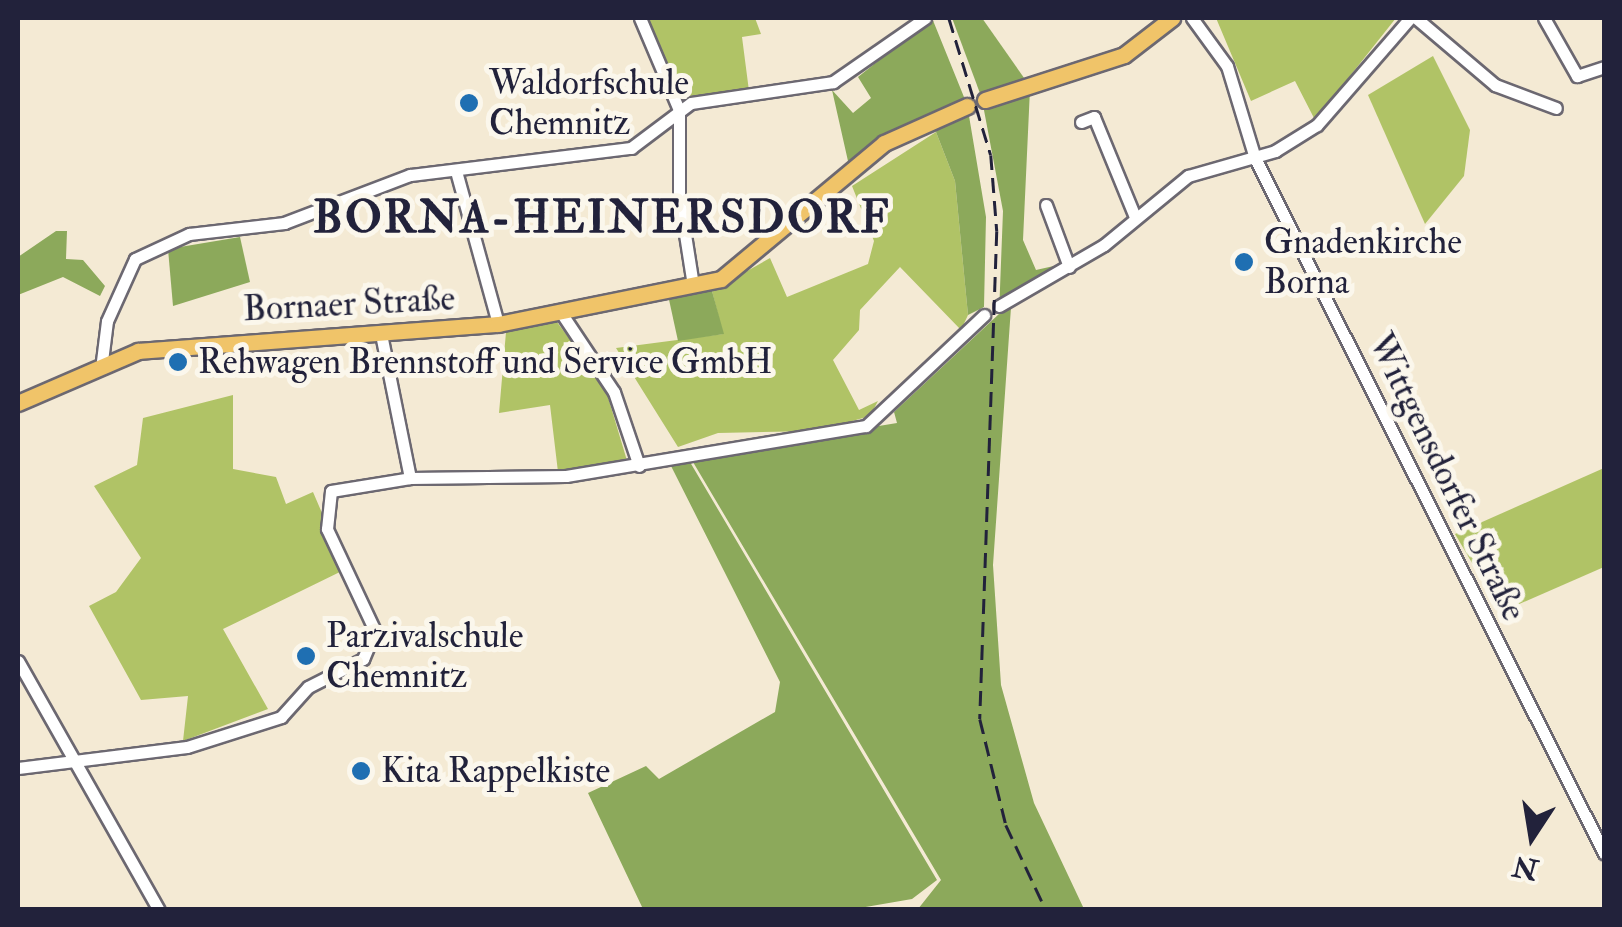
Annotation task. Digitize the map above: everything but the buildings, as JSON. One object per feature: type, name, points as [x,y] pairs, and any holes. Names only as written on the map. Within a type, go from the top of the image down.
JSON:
[{"type":"main road","points":[[985,100],[1124,55],[1172,18]]},
{"type":"main road","name":"Bornaer Straße","points":[[18,403],[102,360],[204,342],[498,324],[693,285],[763,251],[898,134],[967,106]]},
{"type":"street","points":[[640,18],[679,110],[680,206],[693,285]]},
{"type":"street","points":[[102,360],[106,321],[135,260],[189,234],[284,223],[410,175],[601,157],[649,138],[679,110],[820,88],[924,18]]},
{"type":"street","name":"Wittgensdorfer Straße","points":[[1192,18],[1227,66],[1255,158],[1604,853]]},
{"type":"street","points":[[999,306],[1068,267],[1206,166],[1255,158],[1316,125],[1413,18],[1494,85],[1556,108]]},
{"type":"street","points":[[1544,18],[1577,76],[1604,67]]},
{"type":"street","points":[[1082,122],[1094,117],[1135,217]]},
{"type":"street","points":[[456,171],[498,324]]},
{"type":"street","points":[[1046,205],[1068,267]]},
{"type":"street","points":[[560,311],[614,392],[639,466]]},
{"type":"street","points":[[18,768],[72,766],[187,747],[281,717],[308,687],[363,659],[375,631],[327,529],[324,497],[410,478],[639,466],[700,447],[866,426],[984,315]]},
{"type":"street","points":[[381,334],[410,478]]},
{"type":"street","points":[[18,662],[72,766],[159,910]]},
{"type":"green space","points":[[644,18],[755,18],[761,34],[742,37],[749,91],[678,97]]},
{"type":"green space","points":[[932,18],[966,102],[910,122],[850,170],[832,90],[853,113],[871,98],[858,77]]},
{"type":"green space","points":[[952,18],[982,18],[1029,85],[981,96]]},
{"type":"green space","points":[[1216,18],[1396,18],[1315,120],[1295,81],[1251,101]]},
{"type":"green space","points":[[1433,56],[1470,130],[1464,176],[1425,224],[1368,95]]},
{"type":"green space","points":[[1030,89],[1023,240],[1036,270],[1067,263],[1012,293],[993,565],[1001,685],[1034,803],[1084,909],[918,909],[941,880],[690,457],[897,423],[894,412],[999,314],[1003,211],[983,105]]},
{"type":"green space","points":[[968,110],[986,217],[984,307],[968,315],[955,181],[936,132],[939,120]]},
{"type":"green space","points":[[936,132],[955,181],[968,315],[961,330],[900,267],[860,310],[859,330],[833,360],[859,410],[878,401],[870,416],[817,431],[718,433],[678,447],[616,348],[723,334],[712,291],[770,258],[787,297],[868,264],[874,241],[852,186]]},
{"type":"green space","points":[[56,231],[67,231],[66,259],[83,260],[105,286],[100,296],[63,277],[18,295],[18,257]]},
{"type":"green space","points":[[240,237],[250,282],[173,306],[168,249]]},
{"type":"green space","points":[[712,291],[724,334],[678,341],[668,295]]},
{"type":"green space","points":[[554,318],[605,387],[628,464],[558,472],[550,405],[499,413],[506,332]]},
{"type":"green space","points":[[233,395],[233,469],[276,477],[286,504],[313,492],[346,569],[223,629],[268,709],[183,741],[188,696],[141,700],[89,606],[116,592],[141,558],[94,486],[137,465],[143,418]]},
{"type":"green space","points":[[687,457],[937,880],[912,899],[854,909],[643,909],[588,793],[646,766],[659,779],[775,712],[780,682],[670,464]]},
{"type":"green space","points":[[1604,468],[1604,567],[1501,612],[1455,534]]},
{"type":"railway","points":[[949,18],[991,155],[997,231],[980,719],[1006,825],[1046,910]]},
{"type":"place","name":"Waldorfschule Chemnitz","points":[[469,103]]},
{"type":"place","name":"Gnadenkirche Borna","points":[[1244,262]]},
{"type":"place","name":"Rehwagen Brennstoff und Service GmbH","points":[[178,362]]},
{"type":"place","name":"Parzivalschule Chemnitz","points":[[306,656]]},
{"type":"place","name":"Kita Rappelkiste","points":[[361,771]]},
{"type":"district","name":"BORNA-HEINERSDORF","points":[[602,219]]}]
